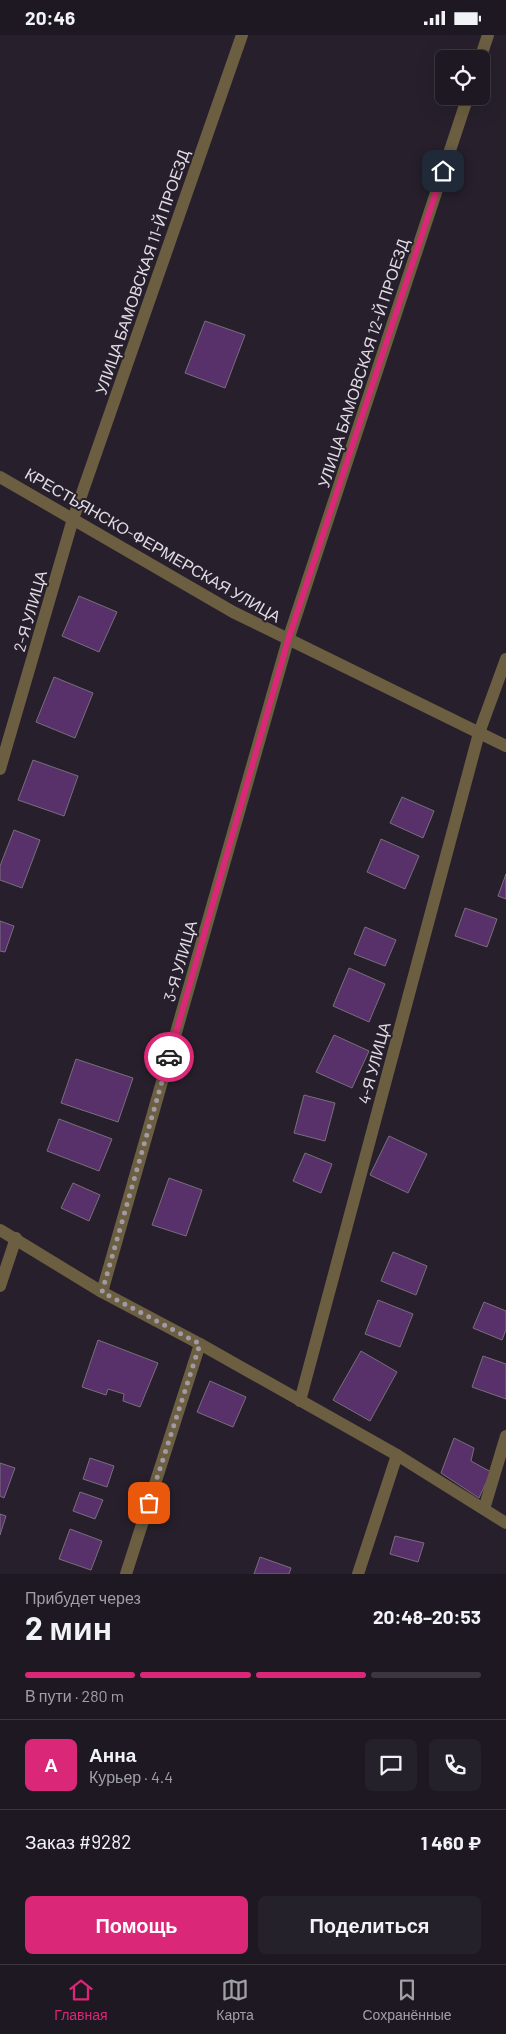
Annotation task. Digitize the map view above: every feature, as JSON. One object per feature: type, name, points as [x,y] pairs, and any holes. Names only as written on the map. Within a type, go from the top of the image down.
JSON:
[{"type":"street","name":"УЛИЦА БАМОВСКАЯ 11-Й ПРОЕЗД","points":[[73,519],[242,35]]},
{"type":"street","points":[[483,50],[488,35]]},
{"type":"street","name":"УЛИЦА БАМОВСКАЯ 12-Й ПРОЕЗД","points":[[288,640],[465,105]]},
{"type":"street","name":"КРЕСТЬЯНСКО-ФЕРМЕРСКАЯ УЛИЦА","points":[[0,477],[232,612],[506,747]]},
{"type":"street","name":"2-Я УЛИЦА","points":[[0,769],[73,519]]},
{"type":"street","name":"3-Я УЛИЦА","points":[[102,1292],[288,640]]},
{"type":"street","name":"4-Я УЛИЦА","points":[[300,1401],[479,733],[506,659]]},
{"type":"street","points":[[0,1230],[102,1292],[200,1344],[397,1455],[506,1523]]},
{"type":"street","points":[[0,1286],[16,1238]]},
{"type":"street","points":[[126,1574],[200,1344]]},
{"type":"street","points":[[484,1509],[506,1436]]},
{"type":"street","points":[[358,1574],[397,1455]]},
{"type":"building","points":[[205,321],[245,335],[225,388],[185,373]]},
{"type":"building","points":[[79,596],[117,612],[99,652],[62,636]]},
{"type":"building","points":[[54,677],[93,693],[75,738],[36,722]]},
{"type":"building","points":[[33,760],[78,776],[64,816],[18,800]]},
{"type":"building","points":[[402,797],[434,811],[423,838],[390,823]]},
{"type":"building","points":[[14,830],[40,840],[22,888],[0,880],[0,866]]},
{"type":"building","points":[[381,839],[419,856],[405,889],[367,872]]},
{"type":"building","points":[[506,874],[506,899],[498,896]]},
{"type":"building","points":[[465,908],[497,919],[487,947],[455,936]]},
{"type":"building","points":[[0,921],[14,926],[5,952],[0,951]]},
{"type":"building","points":[[365,927],[396,940],[385,966],[354,954]]},
{"type":"building","points":[[349,968],[385,984],[369,1022],[333,1006]]},
{"type":"building","points":[[334,1035],[369,1051],[352,1088],[316,1072]]},
{"type":"building","points":[[76,1059],[133,1078],[118,1122],[61,1103]]},
{"type":"building","points":[[304,1095],[335,1103],[325,1141],[294,1133]]},
{"type":"building","points":[[59,1119],[112,1139],[99,1171],[47,1151]]},
{"type":"building","points":[[389,1136],[427,1154],[408,1193],[370,1175]]},
{"type":"building","points":[[305,1153],[332,1164],[321,1193],[293,1181]]},
{"type":"building","points":[[169,1178],[202,1190],[186,1236],[152,1225]]},
{"type":"building","points":[[73,1183],[100,1195],[89,1221],[61,1208]]},
{"type":"building","points":[[393,1252],[427,1266],[416,1295],[381,1281]]},
{"type":"building","points":[[378,1300],[413,1314],[400,1347],[365,1334]]},
{"type":"building","points":[[484,1302],[506,1311],[506,1330],[502,1340],[473,1328]]},
{"type":"building","points":[[98,1340],[158,1363],[140,1407],[123,1401],[124,1394],[108,1389],[106,1395],[82,1387]]},
{"type":"building","points":[[361,1351],[397,1372],[370,1421],[333,1400]]},
{"type":"building","points":[[483,1356],[506,1364],[506,1399],[472,1387]]},
{"type":"building","points":[[210,1381],[246,1397],[233,1427],[197,1412]]},
{"type":"building","points":[[454,1438],[474,1448],[471,1461],[491,1472],[479,1498],[441,1473]]},
{"type":"building","points":[[90,1458],[114,1466],[107,1487],[83,1479]]},
{"type":"building","points":[[0,1463],[15,1468],[4,1498],[0,1496]]},
{"type":"building","points":[[80,1492],[103,1500],[95,1519],[73,1511]]},
{"type":"building","points":[[0,1514],[6,1516],[0,1535]]},
{"type":"building","points":[[70,1529],[102,1541],[91,1570],[59,1559]]},
{"type":"building","points":[[395,1536],[424,1543],[418,1562],[390,1554]]},
{"type":"building","points":[[260,1557],[291,1568],[289,1574],[254,1574]]},
{"type":"way so far","points":[[149,1503],[200,1344],[102,1292],[169,1057]]},
{"type":"route","points":[[169,1057],[288,640],[443,171]]}]
